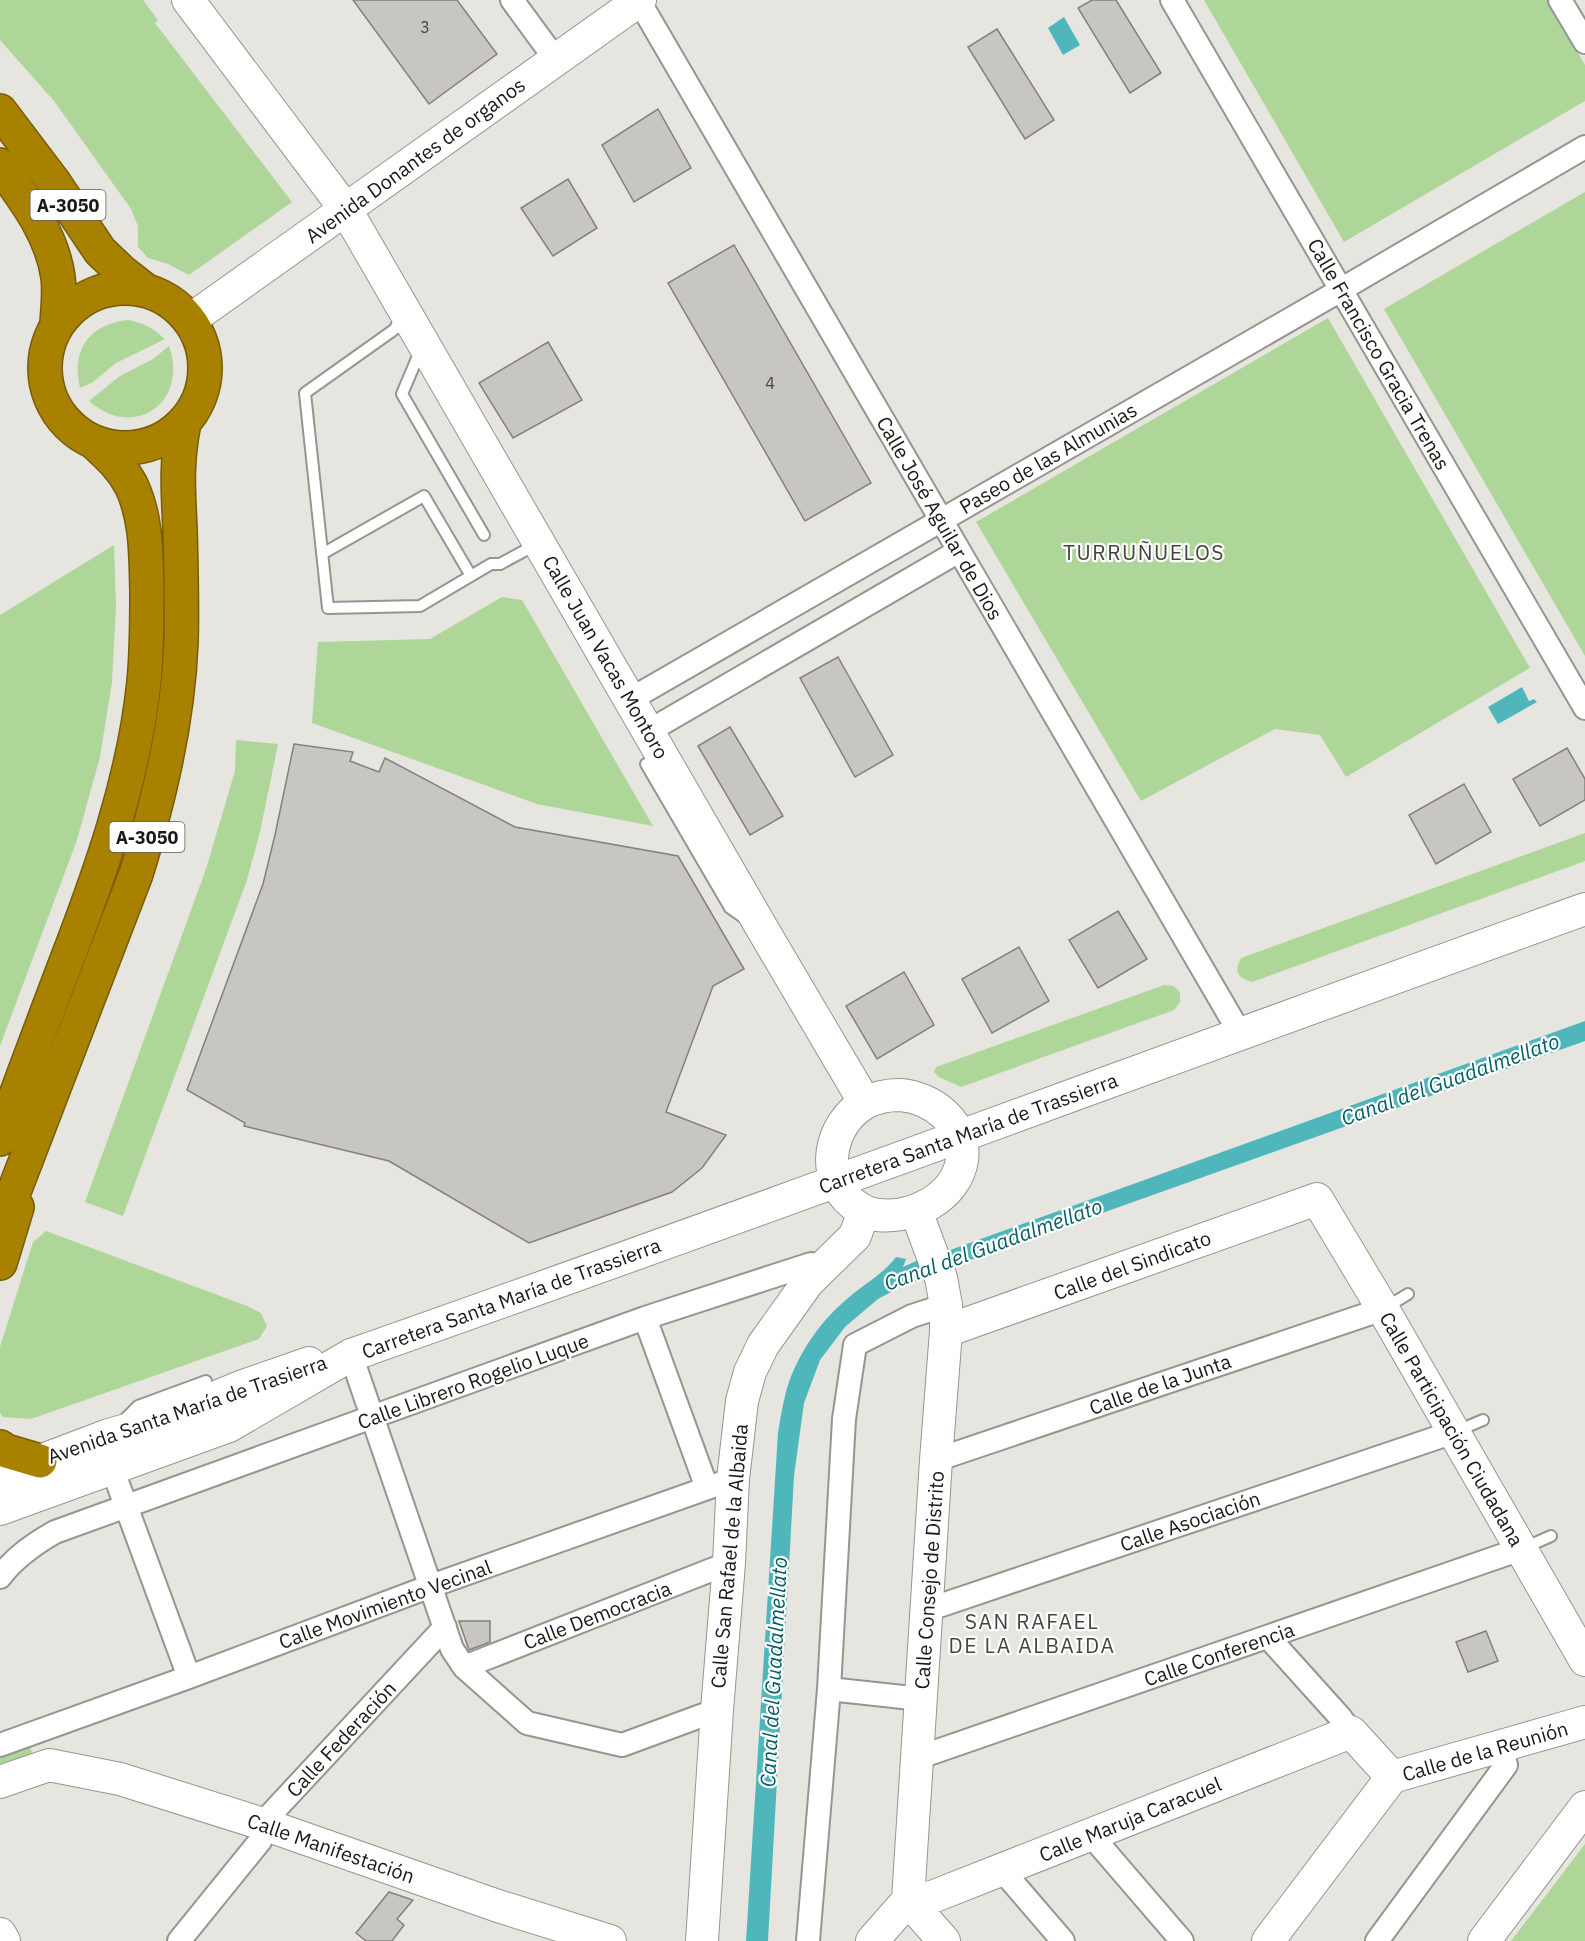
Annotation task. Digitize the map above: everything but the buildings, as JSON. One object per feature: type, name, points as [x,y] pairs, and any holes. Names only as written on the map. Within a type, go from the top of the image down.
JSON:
[{"type":"highway","name":"A-3050","points":[[0,111],[41,165],[100,251],[122,273],[146,290],[171,302],[190,320],[202,345],[206,373],[199,400],[184,423],[169,435],[152,444],[134,448],[114,448],[96,444]]},
{"type":"highway","name":"A-3050","points":[[0,165],[37,218],[58,274],[57,323],[47,346],[44,369],[48,393],[58,415],[75,432],[96,444],[120,466],[131,486],[140,511],[145,537],[147,632],[144,682],[134,743],[124,789],[105,855],[0,1139]]},
{"type":"highway","name":"A-3050","points":[[57,323],[74,305],[96,292],[121,287],[146,290]]},
{"type":"highway","name":"A-3050","points":[[0,1228],[136,874],[152,823],[165,767],[176,699],[181,643],[182,595],[177,482],[178,452],[184,423]]},
{"type":"highway","points":[[0,1122],[30,1059]]},
{"type":"highway","points":[[0,1263],[38,1129]]},
{"type":"highway","points":[[0,1447],[60,1471]]},
{"type":"street","points":[[512,0],[556,60]]},
{"type":"street","name":"Avenida Donantes de organos","points":[[190,320],[640,0]]},
{"type":"street","name":"Calle José Aguilar de Dios","points":[[640,0],[1241,1035]]},
{"type":"street","name":"Calle Francisco Gracia Trenas","points":[[1172,0],[1585,708]]},
{"type":"street","points":[[1560,0],[1585,42]]},
{"type":"street","name":"Calle Juan Vacas Montoro","points":[[193,2],[346,210],[865,1103]]},
{"type":"street","name":"Paseo de las Almunias","points":[[631,699],[1585,147]]},
{"type":"street","points":[[649,730],[959,551]]},
{"type":"street","name":"Carretera Santa María de Trassierra","points":[[351,1355],[758,1210],[1585,909]]},
{"type":"street","points":[[907,1095],[922,1099],[946,1115],[959,1137],[962,1144],[962,1160],[956,1177],[937,1199],[916,1210],[886,1216],[864,1211],[843,1196],[832,1168],[832,1156],[842,1126],[865,1103],[878,1098],[907,1095]]},
{"type":"street","name":"Calle Participación Ciudadana","points":[[1317,1199],[1396,1301],[1454,1432],[1585,1660]]},
{"type":"street","name":"Calle del Sindicato","points":[[944,1305],[1317,1199]]},
{"type":"street","name":"Calle Consejo de Distrito","points":[[908,1900],[944,1305],[929,1246],[916,1210]]},
{"type":"street","name":"Calle San Rafael de la Albaida","points":[[702,1941],[729,1563],[720,1483],[750,1372],[769,1337],[808,1282],[855,1236],[864,1211]]},
{"type":"street","name":"Calle Librero Rogelio Luque","points":[[0,1577],[31,1546],[55,1532],[645,1318],[811,1264],[819,1272]]},
{"type":"street","name":"Calle de la Junta","points":[[936,1460],[1396,1301]]},
{"type":"street","points":[[808,1941],[829,1689],[844,1419],[855,1346],[912,1316],[944,1305]]},
{"type":"street","points":[[645,1318],[720,1483]]},
{"type":"street","points":[[351,1355],[452,1649],[464,1667],[527,1723],[621,1745],[717,1710]]},
{"type":"street","name":"Avenida Santa María de Trasierra","points":[[0,1509],[60,1471],[109,1435],[151,1423],[243,1386],[322,1358],[351,1355]]},
{"type":"street","name":"Avenida Santa María de Trasierra","points":[[0,1476],[112,1468],[229,1426],[351,1355]]},
{"type":"street","name":"Calle Asociación","points":[[927,1610],[1454,1432]]},
{"type":"street","points":[[112,1468],[189,1677]]},
{"type":"street","name":"Calle Movimiento Vecinal","points":[[0,1745],[431,1586],[720,1483]]},
{"type":"street","name":"Calle Conferencia","points":[[916,1758],[1521,1549]]},
{"type":"street","name":"Calle Democracia","points":[[464,1667],[729,1563]]},
{"type":"street","name":"Calle Federación","points":[[179,1941],[260,1841],[271,1814],[445,1627]]},
{"type":"street","name":"Calle de la Reunión","points":[[1268,1637],[1392,1777],[1585,1722]]},
{"type":"street","points":[[829,1689],[921,1699]]},
{"type":"street","points":[[0,1782],[49,1765],[38,1731]]},
{"type":"street","name":"Calle Maruja Caracuel","points":[[908,1900],[932,1897],[1351,1732]]},
{"type":"street","points":[[1377,1941],[1506,1766],[1501,1746]]},
{"type":"street","name":"Calle Manifestación","points":[[49,1765],[120,1779],[266,1825],[552,1933],[610,1941]]},
{"type":"street","points":[[1268,1941],[1392,1777]]},
{"type":"street","points":[[1484,1941],[1585,1807]]},
{"type":"street","points":[[1090,1834],[1182,1941]]},
{"type":"street","points":[[1002,1870],[1063,1941]]},
{"type":"street","points":[[872,1941],[908,1900],[944,1941]]},
{"type":"street","points":[[0,1934],[4,1941]]},
{"type":"lane","points":[[402,307],[395,329],[305,393],[328,608],[420,606],[491,564],[500,564],[540,543]]},
{"type":"lane","points":[[424,343],[402,394],[484,536]]},
{"type":"lane","points":[[322,554],[424,496],[471,576]]},
{"type":"lane","points":[[646,764],[730,908],[763,930]]},
{"type":"lane","points":[[109,1435],[138,1406],[206,1381]]},
{"type":"lane","points":[[1454,1432],[1483,1420]]},
{"type":"lane","points":[[60,1471],[141,1440]]},
{"type":"lane","points":[[1521,1549],[1551,1536]]},
{"type":"green space","points":[[0,0],[143,0],[158,20],[155,23],[292,202],[189,275],[168,264],[148,258],[138,247],[138,226],[131,209],[54,101],[0,40]]},
{"type":"green space","points":[[1204,0],[1548,0],[1585,65],[1585,101],[1344,242]]},
{"type":"green space","points":[[1585,192],[1585,656],[1384,309]]},
{"type":"green space","points":[[1328,318],[1530,668],[1346,777],[1320,735],[1275,729],[1141,801],[976,522]]},
{"type":"green space","points":[[128,320],[148,326],[165,339],[116,363],[93,382],[80,388],[78,362],[86,341],[103,327]]},
{"type":"green space","points":[[169,346],[173,366],[171,384],[164,399],[153,410],[139,416],[123,417],[106,412],[89,401],[120,376],[153,359]]},
{"type":"green space","points":[[114,545],[116,607],[112,682],[100,757],[77,840],[0,1046],[0,615]]},
{"type":"green space","points":[[502,597],[522,600],[653,826],[537,804],[312,723],[318,642],[430,639]]},
{"type":"green space","points":[[236,740],[278,744],[260,832],[247,880],[123,1216],[85,1202],[206,869],[235,771]]},
{"type":"green space","points":[[1585,833],[1585,861],[1252,982],[1238,973],[1241,958]]},
{"type":"green space","points":[[1164,985],[1174,986],[1180,993],[1180,1002],[1174,1010],[961,1087],[939,1077],[934,1072],[936,1067]]},
{"type":"green space","points":[[46,1231],[247,1306],[261,1313],[267,1326],[259,1339],[31,1419],[3,1417],[0,1413],[0,1347],[33,1242]]},
{"type":"green space","points":[[29,1743],[36,1765],[0,1779],[0,1754]]},
{"type":"green space","points":[[1585,1844],[1585,1941],[1511,1941]]},
{"type":"water","points":[[1064,17],[1080,45],[1063,55],[1048,28]]},
{"type":"water","points":[[1522,687],[1529,701],[1534,699],[1537,702],[1498,724],[1488,707]]},
{"type":"water","name":"Canal del Guadalmellato","points":[[1585,1021],[1585,1041],[948,1268],[942,1253]]},
{"type":"water","name":"Canal del Guadalmellato","points":[[896,1257],[906,1259],[903,1267],[923,1258],[928,1277],[904,1285],[878,1299],[845,1327],[820,1360],[804,1403],[794,1476],[768,1941],[746,1941],[778,1433],[784,1401],[794,1369],[817,1330],[836,1309],[885,1269]]},
{"type":"district","name":"TURRUÑUELOS","points":[[1144,552]]},
{"type":"district","name":"SAN RAFAEL DE LA ALBAIDA","points":[[1032,1633]]}]
